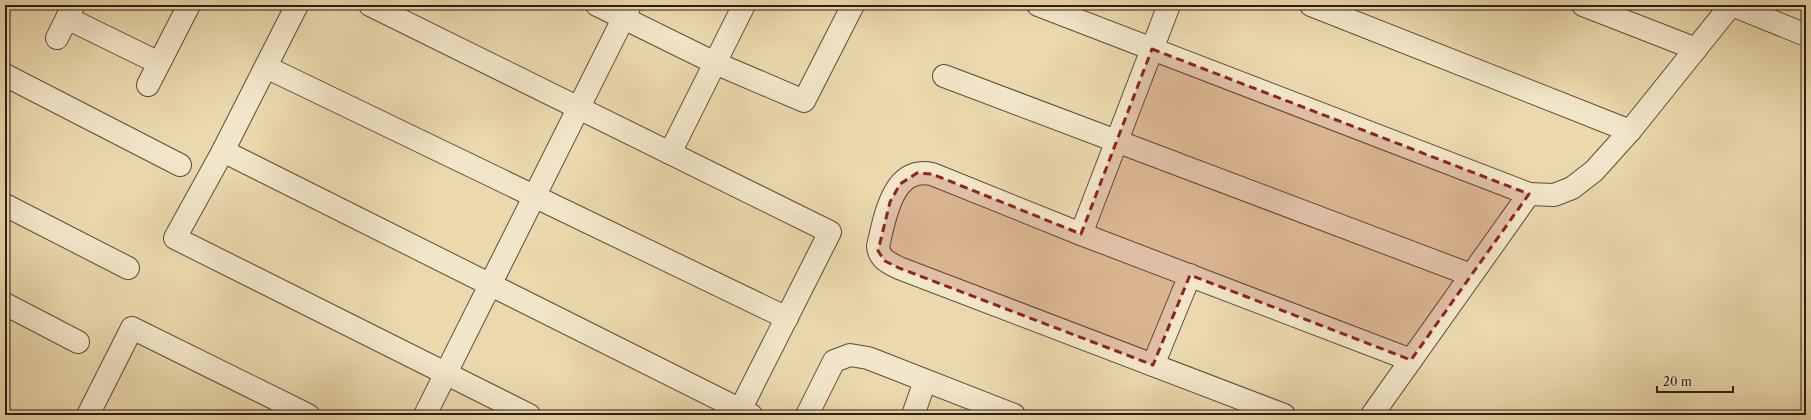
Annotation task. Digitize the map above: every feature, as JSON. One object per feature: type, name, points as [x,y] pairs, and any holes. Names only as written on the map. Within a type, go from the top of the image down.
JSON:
[{"type":"street","points":[[148,85],[189,5]]},
{"type":"street","points":[[297,5],[222,151],[175,238],[529,415]]},
{"type":"street","points":[[222,151],[746,412],[787,318],[830,232],[370,5]]},
{"type":"street","points":[[597,5],[626,11],[716,63],[804,101],[853,5]]},
{"type":"street","points":[[670,153],[744,5]]},
{"type":"street","points":[[1038,5],[1529,194],[1554,195],[1572,188],[1594,171],[1630,131],[1731,5],[1806,35]]},
{"type":"street","points":[[1081,234],[1169,5]]},
{"type":"street","points":[[1311,5],[1630,131]]},
{"type":"street","points":[[1583,5],[1696,49]]},
{"type":"street","points":[[425,415],[626,11]]},
{"type":"street","points":[[57,38],[71,12],[159,63]]},
{"type":"street","points":[[266,66],[787,318]]},
{"type":"street","points":[[5,75],[180,165]]},
{"type":"street","points":[[944,76],[1471,276]]},
{"type":"street","points":[[1284,415],[899,268],[881,257],[878,246],[890,202],[900,184],[909,176],[917,173],[932,174],[1081,234],[1411,360]]},
{"type":"street","points":[[1372,415],[1529,194]]},
{"type":"street","points":[[5,205],[128,268]]},
{"type":"street","points":[[1153,365],[1190,276]]},
{"type":"street","points":[[5,304],[78,342]]},
{"type":"street","points":[[88,415],[132,328],[308,415]]},
{"type":"street","points":[[807,415],[834,361],[842,356],[850,355],[868,358],[1014,415]]},
{"type":"street","points":[[913,415],[925,381]]},
{"type":"highlighted area","points":[[1152,49],[1529,194],[1411,360],[1190,275],[1153,365],[899,268],[885,261],[878,251],[890,202],[900,184],[917,173],[932,174],[1081,234]]}]
